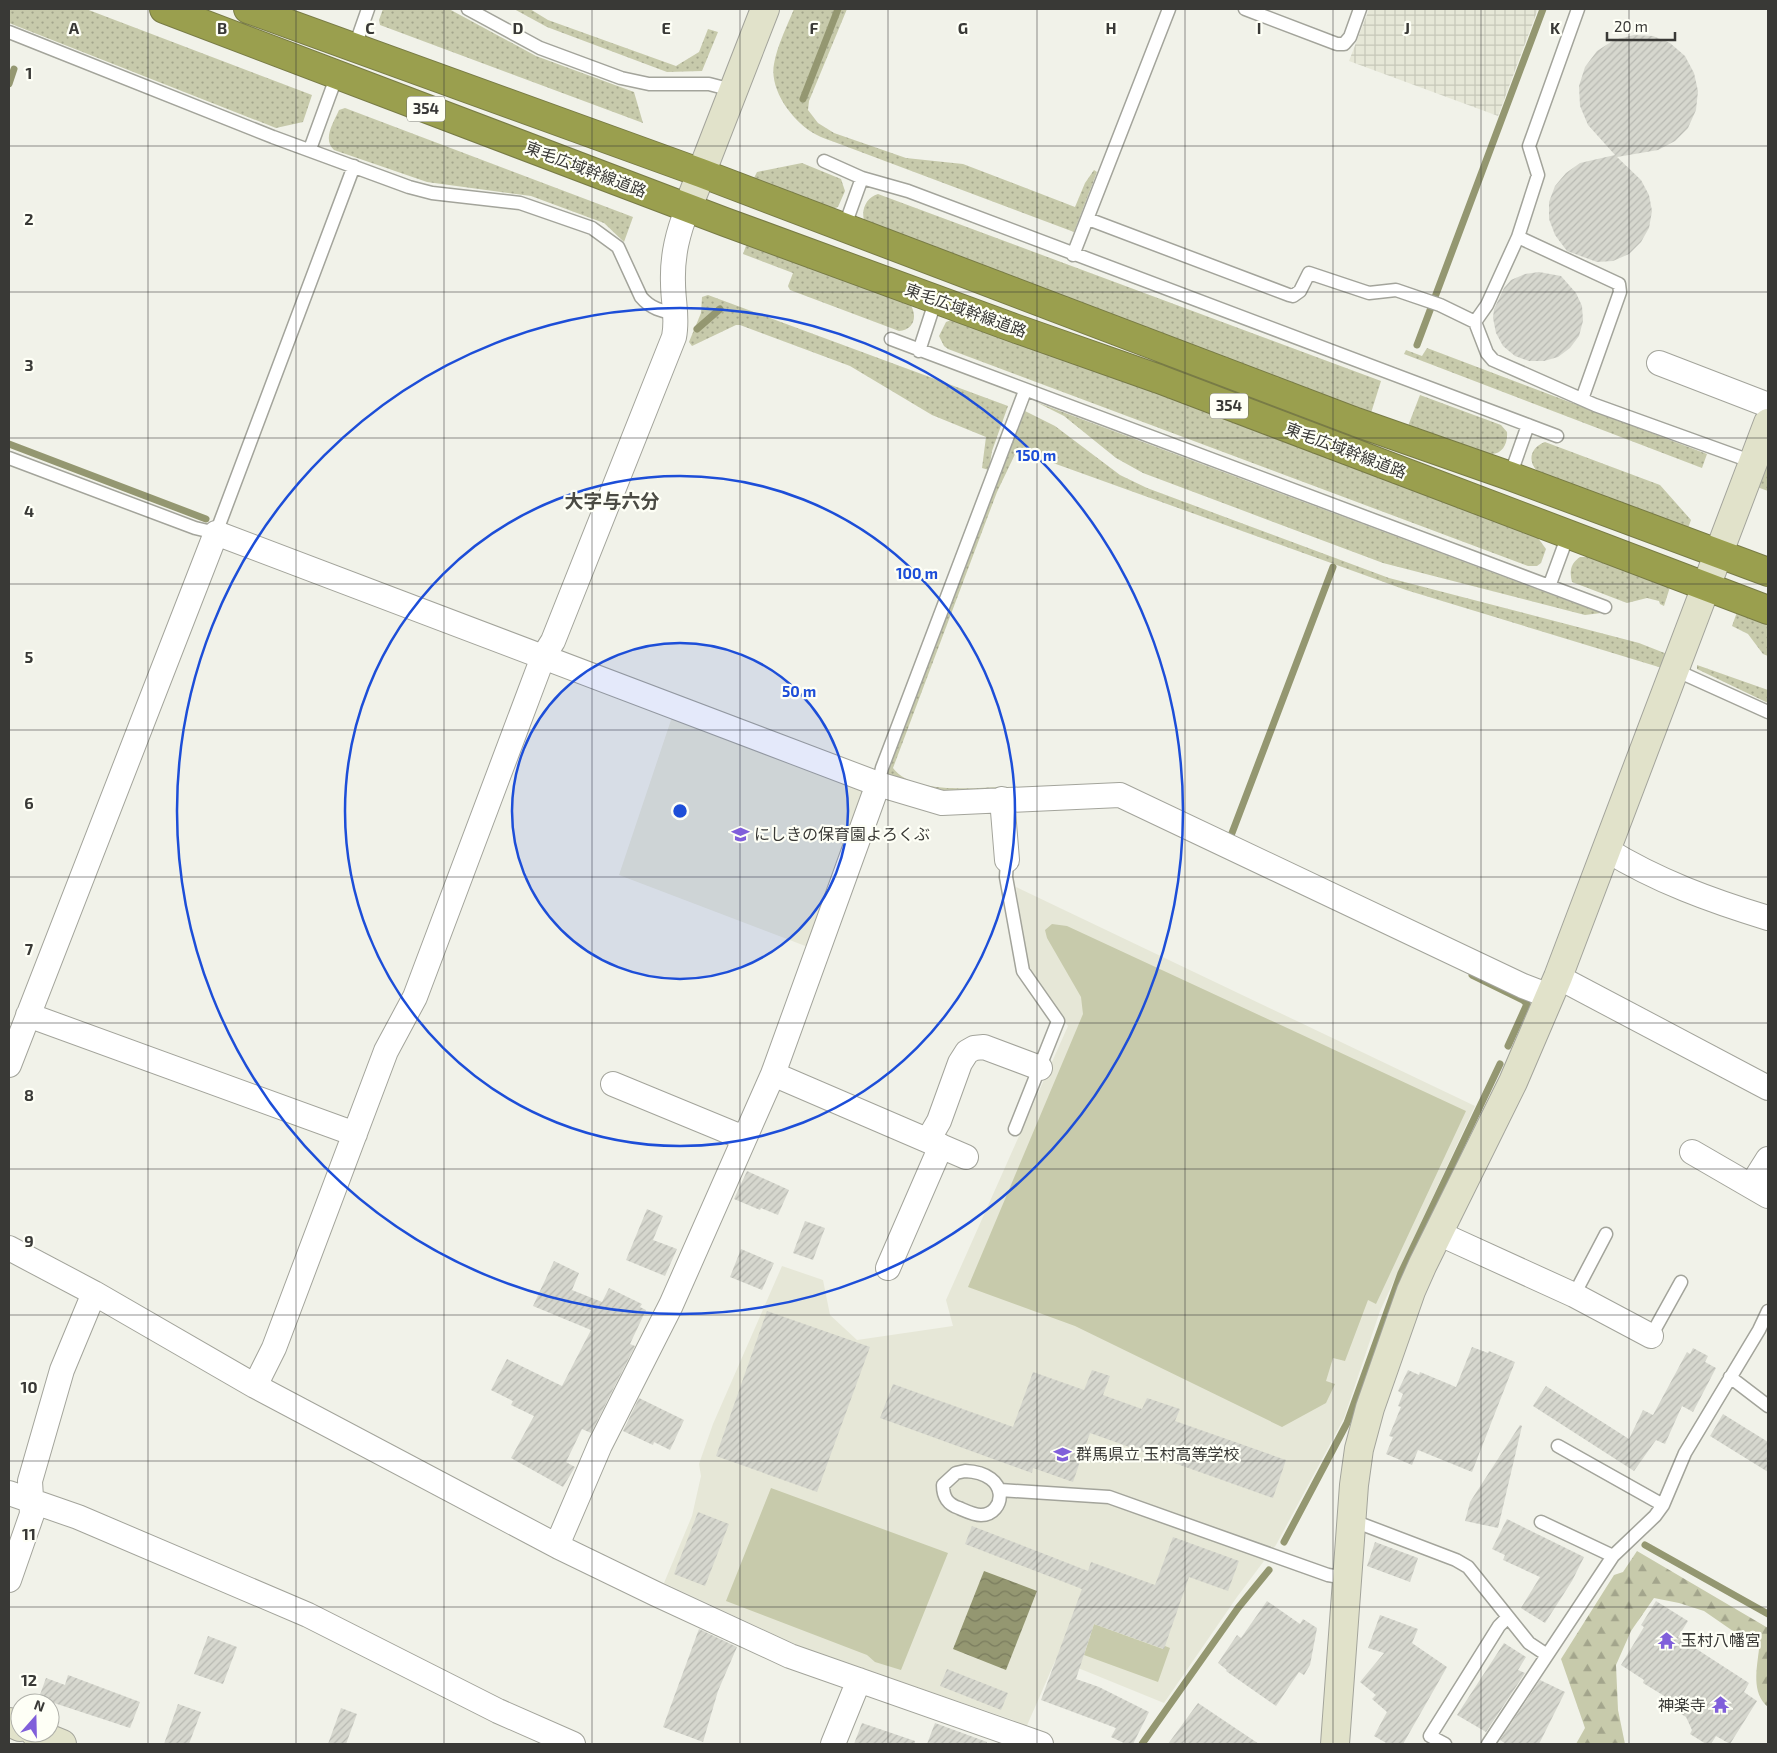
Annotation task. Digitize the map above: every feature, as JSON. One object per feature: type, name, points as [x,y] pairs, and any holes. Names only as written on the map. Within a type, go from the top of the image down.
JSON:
[{"type":"highway","name":"東毛広域幹線道路","points":[[164,9],[688,207],[1168,382],[1768,610]]},
{"type":"highway","name":"東毛広域幹線道路","points":[[248,9],[701,172],[1356,422],[1510,476],[1768,572]]},
{"type":"street","points":[[255,1386],[274,1348],[386,1052],[415,997],[543,657],[554,641],[674,337],[677,314],[673,283],[674,249],[732,90],[765,9]]},
{"type":"street","points":[[1659,363],[1768,405]]},
{"type":"street","points":[[1335,1744],[1351,1520],[1359,1448],[1370,1408],[1411,1291],[1513,1082],[1554,986],[1768,423]]},
{"type":"street","points":[[9,1065],[216,533],[878,784],[942,803],[1120,795],[1514,982],[1554,986],[1768,1088]]},
{"type":"street","points":[[559,1547],[561,1536],[600,1445],[671,1305],[773,1074],[878,784]]},
{"type":"street","points":[[1002,799],[1007,860]]},
{"type":"street","points":[[1606,850],[1637,869],[1671,884],[1768,918]]},
{"type":"street","points":[[28,1015],[355,1134]]},
{"type":"street","points":[[888,1268],[935,1143],[939,1121],[960,1063],[967,1052],[974,1048],[984,1048],[1040,1068]]},
{"type":"street","points":[[773,1074],[966,1157]]},
{"type":"street","points":[[612,1084],[744,1138]]},
{"type":"street","points":[[1692,1152],[1760,1191],[1768,1159]]},
{"type":"street","points":[[1438,1233],[1574,1295],[1651,1336]]},
{"type":"street","points":[[9,1248],[255,1386],[559,1547],[790,1656],[1041,1744]]},
{"type":"street","points":[[9,1580],[32,1514],[30,1481],[62,1370],[94,1294]]},
{"type":"street","points":[[9,1493],[78,1517],[308,1615],[490,1707],[573,1744]]},
{"type":"street","points":[[833,1744],[858,1680]]},
{"type":"lane","points":[[355,46],[368,9]]},
{"type":"lane","points":[[468,9],[540,48],[621,78],[649,84],[708,84],[732,90]]},
{"type":"lane","points":[[1073,255],[1169,9]]},
{"type":"lane","points":[[1245,9],[1337,44],[1344,44],[1350,37],[1360,9]]},
{"type":"lane","points":[[1476,322],[1487,305],[1518,237],[1538,175],[1529,146],[1578,9]]},
{"type":"lane","points":[[9,32],[354,166],[432,193],[520,203],[592,228],[618,247],[646,304],[654,309],[677,314]]},
{"type":"lane","points":[[310,149],[337,75]]},
{"type":"lane","points":[[824,161],[862,178],[908,191],[1073,255],[1558,436]]},
{"type":"lane","points":[[9,458],[195,528],[216,533],[354,166]]},
{"type":"lane","points":[[844,228],[862,178]]},
{"type":"lane","points":[[1088,219],[1288,295],[1293,296],[1300,291],[1309,273],[1369,293],[1396,290],[1440,305],[1476,322],[1488,353],[1493,360],[1582,399],[1753,462]]},
{"type":"lane","points":[[1518,237],[1619,284],[1620,292],[1582,399]]},
{"type":"lane","points":[[919,351],[936,299]]},
{"type":"lane","points":[[890,339],[1025,391],[1550,584],[1605,607]]},
{"type":"lane","points":[[878,784],[882,768],[1025,391]]},
{"type":"lane","points":[[1510,476],[1528,425]]},
{"type":"lane","points":[[1550,584],[1568,535]]},
{"type":"lane","points":[[1675,670],[1768,712]]},
{"type":"lane","points":[[1007,860],[1006,877],[1010,906],[1023,971],[1041,1000],[1058,1021],[1015,1129]]},
{"type":"lane","points":[[1574,1295],[1606,1234]]},
{"type":"lane","points":[[1651,1336],[1681,1282]]},
{"type":"lane","points":[[1488,1744],[1607,1568],[1613,1556],[1655,1516],[1662,1506],[1685,1452],[1759,1330],[1768,1311]]},
{"type":"lane","points":[[1730,1377],[1768,1406]]},
{"type":"lane","points":[[1558,1446],[1662,1506]]},
{"type":"lane","points":[[975,1471],[992,1478],[1000,1490],[998,1504],[988,1513],[982,1515],[952,1506],[946,1500],[943,1485],[956,1473],[975,1471]]},
{"type":"lane","points":[[1000,1490],[1109,1497],[1328,1575],[1346,1578]]},
{"type":"lane","points":[[1351,1520],[1456,1560],[1468,1567],[1507,1618],[1529,1643],[1547,1655]]},
{"type":"lane","points":[[1541,1522],[1613,1556]]},
{"type":"lane","points":[[1445,1744],[1430,1736],[1499,1626],[1507,1618]]},
{"type":"shaded area","points":[[1369,9],[1538,9],[1498,116],[1349,61]]},
{"type":"shaded area","name":"にしきの保育園よろくぶ","points":[[672,717],[860,784],[863,794],[808,947],[619,875]]},
{"type":"shaded area","points":[[1016,887],[1475,1106],[1380,1311],[1344,1418],[1276,1545],[1237,1597],[1164,1703],[1056,1659],[1025,1730],[1013,1720],[805,1649],[664,1583],[692,1516],[701,1476],[699,1464],[713,1424],[782,1266],[823,1280],[830,1315],[857,1340],[953,1326],[946,1300],[1068,1026],[1037,985],[1030,971],[1023,942]]},
{"type":"green space","points":[[9,9],[86,9],[312,95],[303,122],[276,128],[9,23]]},
{"type":"green space","points":[[383,9],[449,9],[536,56],[634,92],[643,123],[380,25],[379,20]]},
{"type":"green space","points":[[514,9],[530,9],[548,20],[676,66],[699,52],[708,29],[718,32],[702,71],[667,72],[547,27]]},
{"type":"green space","points":[[794,9],[847,9],[809,101],[808,110],[818,123],[834,133],[906,158],[963,164],[1075,207],[1085,183],[1094,170],[1097,172],[1074,232],[823,138],[807,129],[784,104],[775,84],[773,74],[777,50]]},
{"type":"green space","points":[[345,108],[633,217],[624,242],[604,223],[531,196],[427,182],[334,150],[329,141],[330,130],[339,110]]},
{"type":"green space","points":[[802,163],[841,179],[845,191],[838,207],[832,209],[753,180],[757,172]]},
{"type":"green space","points":[[878,194],[1381,381],[1371,413],[868,223],[864,220],[864,208],[871,198]]},
{"type":"green space","points":[[747,243],[910,304],[914,313],[913,322],[908,328],[899,331],[790,290],[788,286],[793,273],[743,254]]},
{"type":"green space","points":[[708,295],[1008,406],[992,451],[989,470],[982,468],[986,437],[932,415],[850,366],[740,325],[736,325],[692,346],[689,342],[701,313],[702,297]]},
{"type":"green space","points":[[951,320],[1134,384],[1342,461],[1538,538],[1546,549],[1541,563],[1537,566],[1528,566],[948,349],[944,346],[939,336],[946,322]]},
{"type":"green space","points":[[1427,348],[1707,454],[1702,468],[1404,354],[1406,350],[1422,356]]},
{"type":"green space","points":[[1420,395],[1501,425],[1507,432],[1503,448],[1498,453],[1490,454],[1408,426]]},
{"type":"green space","points":[[1036,402],[1601,613],[1585,615],[1383,563],[1143,473],[1116,458],[1064,416]]},
{"type":"green space","points":[[1025,411],[1055,426],[1120,475],[1147,488],[1389,578],[1639,643],[1667,654],[1662,668],[1406,590],[1017,450],[997,492],[893,768],[902,776],[928,786],[943,788],[1001,787],[1005,789],[943,793],[888,775],[886,769]]},
{"type":"green space","points":[[1545,442],[1660,485],[1691,520],[1688,528],[1537,471],[1532,463],[1532,454],[1536,447]]},
{"type":"green space","points":[[1768,460],[1768,491],[1757,487]]},
{"type":"green space","points":[[1580,557],[1589,557],[1670,587],[1664,606],[1659,601],[1647,598],[1627,603],[1572,582],[1572,568]]},
{"type":"green space","points":[[1737,612],[1768,624],[1768,656],[1763,654],[1748,634],[1732,626]]},
{"type":"green space","points":[[1697,665],[1768,690],[1768,703],[1697,669]]},
{"type":"green space","points":[[1052,924],[1067,926],[1466,1111],[1376,1304],[1368,1300],[1345,1361],[1333,1358],[1326,1381],[1335,1384],[1326,1403],[1282,1427],[1075,1326],[968,1287],[1083,1014],[1081,997],[1047,938],[1045,930]]},
{"type":"green space","points":[[771,1488],[948,1553],[901,1670],[875,1662],[867,1655],[726,1601]]},
{"type":"green space","points":[[1637,1551],[1768,1628],[1768,1707],[1759,1695],[1757,1688],[1756,1672],[1759,1649],[1704,1611],[1654,1598],[1631,1631],[1616,1665],[1618,1710],[1625,1744],[1576,1744],[1585,1728],[1561,1659],[1614,1575],[1623,1572]]},
{"type":"green space","points":[[1094,1624],[1163,1649],[1165,1646],[1170,1648],[1158,1682],[1084,1655]]},
{"type":"water","points":[[984,1571],[1037,1591],[1006,1670],[953,1649]]},
{"type":"building","points":[[1634,35],[1653,36],[1670,43],[1685,56],[1694,73],[1698,91],[1696,110],[1688,128],[1675,141],[1658,150],[1617,157],[1641,180],[1649,195],[1652,211],[1649,228],[1641,242],[1629,254],[1613,261],[1597,262],[1567,251],[1555,235],[1549,219],[1549,202],[1555,186],[1566,173],[1580,163],[1615,155],[1588,125],[1580,106],[1579,86],[1585,67],[1597,51],[1614,40]]},
{"type":"building","points":[[1539,272],[1561,276],[1576,293],[1582,306],[1583,321],[1579,336],[1570,348],[1558,357],[1544,361],[1529,361],[1515,356],[1503,346],[1496,333],[1493,318],[1494,309],[1504,288],[1511,280],[1525,274]]},
{"type":"building","points":[[747,1171],[789,1190],[778,1215],[734,1199]]},
{"type":"building","points":[[647,1209],[663,1216],[653,1240],[677,1249],[665,1276],[626,1260]]},
{"type":"building","points":[[805,1221],[825,1228],[813,1260],[793,1253]]},
{"type":"building","points":[[741,1249],[774,1263],[762,1290],[730,1277]]},
{"type":"building","points":[[554,1261],[579,1273],[572,1290],[602,1302],[609,1288],[642,1304],[640,1307],[646,1310],[630,1344],[635,1346],[591,1433],[582,1429],[566,1462],[575,1467],[563,1487],[511,1458],[534,1416],[511,1405],[513,1401],[491,1390],[507,1359],[562,1386],[591,1330],[533,1306]]},
{"type":"building","points":[[767,1311],[870,1347],[817,1492],[716,1456]]},
{"type":"building","points":[[1472,1347],[1488,1353],[1489,1351],[1515,1362],[1472,1472],[1418,1450],[1412,1465],[1386,1454],[1393,1437],[1389,1436],[1401,1407],[1398,1406],[1403,1394],[1398,1391],[1408,1370],[1419,1375],[1420,1372],[1456,1387]]},
{"type":"building","points":[[1693,1348],[1708,1356],[1705,1362],[1716,1368],[1693,1412],[1682,1406],[1665,1444],[1656,1440],[1634,1471],[1533,1406],[1546,1386],[1629,1439],[1643,1410],[1653,1415],[1687,1352],[1690,1354]]},
{"type":"building","points":[[1092,1370],[1110,1376],[1103,1395],[1142,1409],[1147,1398],[1180,1409],[1175,1421],[1286,1460],[1273,1498],[1090,1433],[1073,1482],[1033,1468],[1032,1473],[880,1418],[893,1384],[1013,1427],[1033,1372],[1084,1390]]},
{"type":"building","points":[[639,1398],[684,1420],[670,1450],[654,1442],[653,1445],[623,1431]]},
{"type":"building","points":[[1723,1414],[1768,1442],[1768,1472],[1710,1436]]},
{"type":"building","points":[[1520,1425],[1522,1426],[1498,1528],[1465,1521],[1470,1502]]},
{"type":"building","points":[[698,1512],[729,1524],[705,1586],[674,1574]]},
{"type":"building","points":[[1507,1519],[1584,1557],[1572,1581],[1545,1623],[1521,1608],[1540,1577],[1503,1560],[1505,1555],[1492,1549]]},
{"type":"building","points":[[972,1526],[1088,1571],[1091,1562],[1155,1585],[1173,1537],[1239,1561],[1228,1591],[1189,1577],[1164,1649],[1094,1624],[1076,1679],[1099,1687],[1149,1712],[1133,1744],[1126,1744],[1111,1737],[1116,1728],[1041,1700],[1082,1589],[965,1544]]},
{"type":"building","points":[[1375,1542],[1418,1558],[1410,1582],[1367,1566]]},
{"type":"building","points":[[1267,1601],[1300,1624],[1303,1619],[1317,1628],[1310,1665],[1304,1675],[1299,1672],[1276,1706],[1226,1671],[1218,1663],[1237,1635],[1241,1638]]},
{"type":"building","points":[[1656,1601],[1688,1621],[1678,1637],[1749,1683],[1744,1692],[1757,1701],[1730,1744],[1716,1736],[1711,1744],[1706,1744],[1690,1734],[1692,1730],[1686,1717],[1681,1714],[1684,1708],[1643,1683],[1644,1680],[1621,1665],[1644,1627],[1641,1625]]},
{"type":"building","points":[[1380,1615],[1418,1629],[1412,1643],[1447,1667],[1403,1744],[1388,1744],[1374,1736],[1387,1712],[1372,1699],[1376,1695],[1360,1682],[1384,1653],[1368,1648]]},
{"type":"building","points":[[699,1629],[737,1647],[718,1691],[703,1742],[663,1727]]},
{"type":"building","points":[[208,1636],[237,1647],[223,1684],[194,1674]]},
{"type":"building","points":[[1504,1643],[1526,1657],[1518,1670],[1525,1673],[1486,1732],[1457,1715]]},
{"type":"building","points":[[947,1669],[1008,1693],[1001,1710],[940,1686]]},
{"type":"building","points":[[68,1675],[140,1702],[130,1728],[60,1705],[60,1693],[41,1693],[46,1678],[65,1685]]},
{"type":"building","points":[[1540,1680],[1565,1692],[1539,1744],[1506,1744],[1500,1740]]},
{"type":"building","points":[[1198,1703],[1259,1744],[1168,1744]]},
{"type":"building","points":[[178,1704],[201,1712],[189,1744],[164,1744]]},
{"type":"building","points":[[341,1708],[357,1714],[346,1744],[328,1744]]},
{"type":"building","points":[[862,1723],[915,1741],[915,1744],[854,1744]]},
{"type":"building","points":[[935,1723],[987,1742],[987,1744],[927,1744]]},
{"type":"waterway","points":[[803,99],[838,9]]},
{"type":"waterway","points":[[1417,345],[1543,9]]},
{"type":"waterway","points":[[9,84],[14,69]]},
{"type":"waterway","points":[[697,329],[720,309]]},
{"type":"waterway","points":[[9,444],[206,519]]},
{"type":"waterway","points":[[1232,833],[1333,567]]},
{"type":"waterway","points":[[1472,975],[1523,1000],[1527,1004],[1508,1046]]},
{"type":"waterway","points":[[1284,1542],[1347,1423],[1401,1273],[1500,1064]]},
{"type":"waterway","points":[[1645,1545],[1768,1614]]},
{"type":"waterway","points":[[1142,1744],[1238,1608],[1269,1570]]},
{"type":"place","name":"にしきの保育園よろくぶ","points":[[740,834]]},
{"type":"place","name":"群馬県立 玉村高等学校","points":[[1062,1454]]},
{"type":"place","name":"玉村八幡宮","points":[[1667,1640]]},
{"type":"place","name":"神楽寺","points":[[1720,1705]]},
{"type":"district","name":"大字与六分","points":[[612,501]]}]
